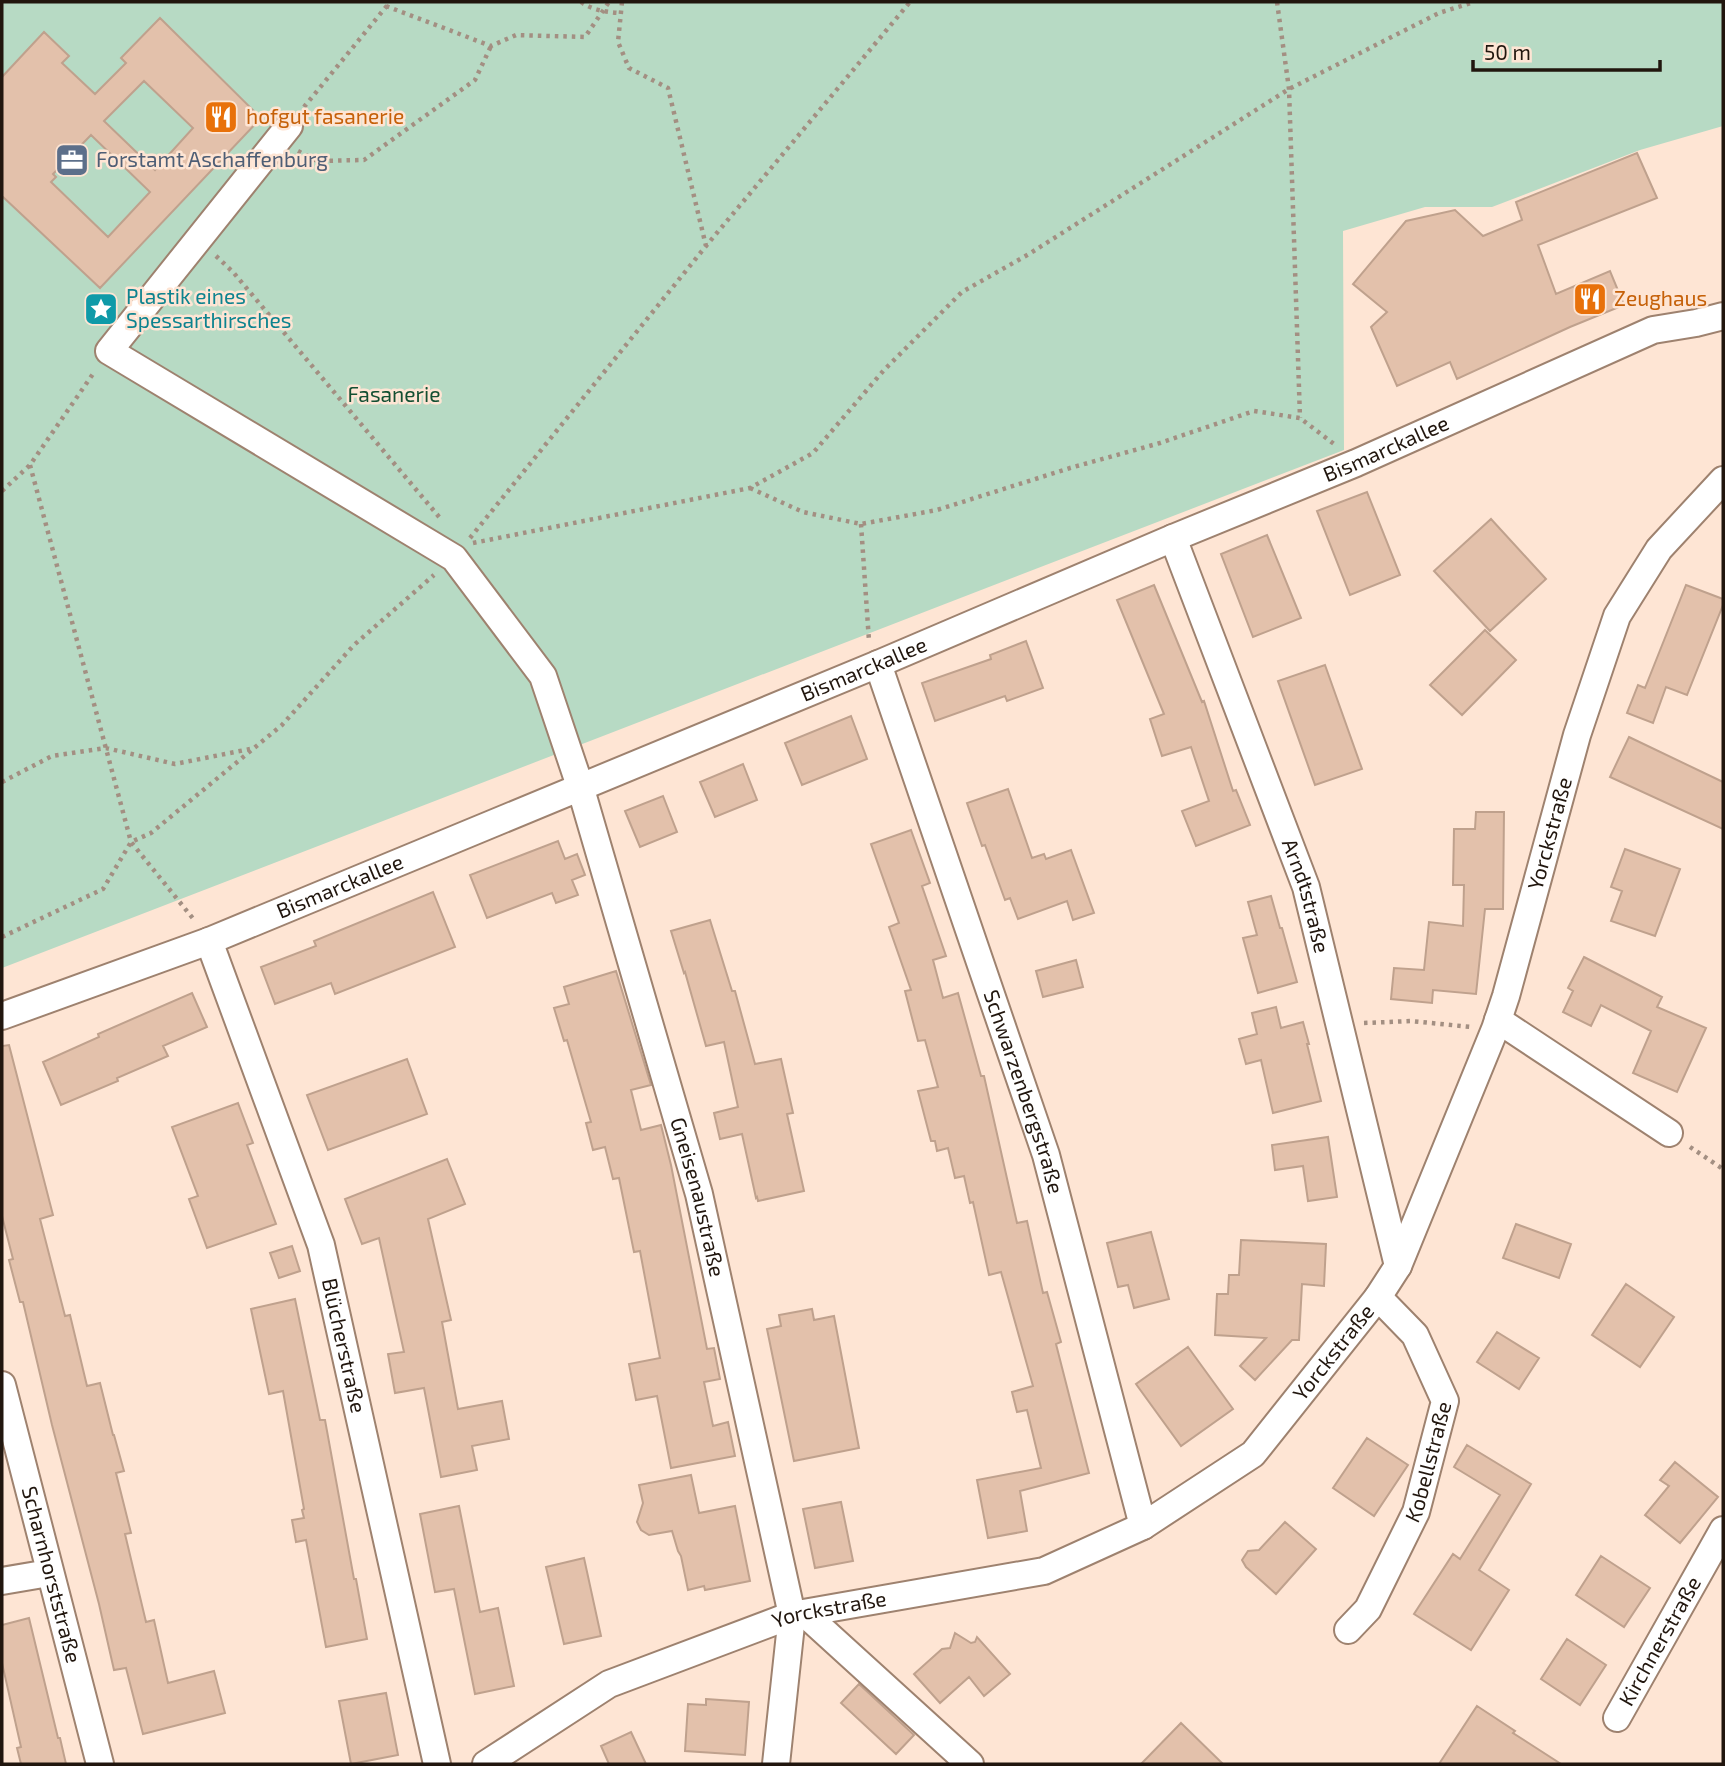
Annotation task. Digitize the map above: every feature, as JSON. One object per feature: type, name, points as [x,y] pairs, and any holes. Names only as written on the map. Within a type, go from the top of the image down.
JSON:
[{"type":"street","points":[[289,125],[109,351],[454,558]]},
{"type":"street","name":"Bismarckallee","points":[[2,1016],[209,940],[580,786],[874,652],[1173,538],[1356,463],[1653,330],[1723,316]]},
{"type":"street","name":"Yorckstraße","points":[[486,1764],[609,1684],[798,1614],[1044,1571],[1143,1526],[1253,1454],[1378,1297],[1398,1266],[1498,1020],[1577,735],[1617,616],[1659,549],[1723,481]]},
{"type":"street","name":"Arndtstraße","points":[[1173,538],[1306,887],[1398,1266]]},
{"type":"street","name":"Gneisenaustraße","points":[[454,558],[543,676],[580,786],[699,1194],[798,1614],[776,1764]]},
{"type":"street","name":"Schwarzenbergstraße","points":[[874,652],[1046,1155],[1143,1526]]},
{"type":"street","name":"Blücherstraße","points":[[209,940],[321,1245],[437,1764]]},
{"type":"street","points":[[1498,1020],[1668,1133]]},
{"type":"street","name":"Kobellstraße","points":[[1348,1630],[1368,1609],[1416,1512],[1445,1401],[1415,1335],[1378,1297]]},
{"type":"street","name":"Scharnhorststraße","points":[[2,1385],[100,1764]]},
{"type":"street","name":"Kirchnerstraße","points":[[1617,1718],[1723,1530]]},
{"type":"street","points":[[2,1581],[49,1573]]},
{"type":"street","points":[[798,1614],[970,1764]]},
{"type":"path","points":[[581,2],[601,11],[620,13]]},
{"type":"path","points":[[308,157],[317,160],[364,160],[475,80],[491,46],[516,35],[585,37],[609,2]]},
{"type":"path","points":[[622,2],[618,42],[629,68],[668,88],[706,246]]},
{"type":"path","points":[[454,558],[706,246],[910,2]]},
{"type":"path","points":[[1278,2],[1289,89],[1300,418]]},
{"type":"path","points":[[2,937],[103,889],[131,842],[151,833],[282,725],[354,645],[475,541],[750,488],[813,453],[884,370],[962,292],[1029,254],[1289,89],[1439,13],[1474,2]]},
{"type":"path","points":[[289,125],[388,3],[491,46]]},
{"type":"path","points":[[215,255],[233,272],[445,524],[454,558]]},
{"type":"path","points":[[2,491],[30,465],[95,372]]},
{"type":"path","points":[[750,488],[803,512],[861,524],[937,510],[1160,443],[1254,411],[1300,418],[1356,463]]},
{"type":"path","points":[[30,465],[131,842],[209,940]]},
{"type":"path","points":[[861,524],[874,652]]},
{"type":"path","points":[[2,782],[52,756],[106,748],[175,764],[253,749]]},
{"type":"path","points":[[1339,1023],[1411,1021],[1461,1026]]},
{"type":"path","points":[[1668,1133],[1723,1169]]},
{"type":"green space","name":"Fasanerie","points":[[2,2],[1723,2],[1723,126],[1640,150],[1492,207],[1425,207],[1343,231],[1344,450],[2,968]]},
{"type":"building","points":[[160,18],[261,118],[100,288],[2,196],[2,77],[44,32],[69,56],[62,63],[95,94],[126,63],[121,58]],"holes":[[[144,81],[193,128],[155,170],[104,121]],[[91,135],[150,192],[108,237],[51,182],[56,177],[53,174]]]},
{"type":"building","points":[[1637,153],[1657,198],[1538,245],[1556,294],[1610,271],[1624,305],[1457,379],[1450,362],[1397,386],[1371,327],[1387,312],[1353,284],[1406,221],[1455,210],[1483,236],[1522,220],[1516,202]]},
{"type":"building","points":[[1367,492],[1400,575],[1350,595],[1317,511]]},
{"type":"building","points":[[1491,519],[1546,579],[1490,631],[1434,571]]},
{"type":"building","points":[[1267,535],[1301,618],[1253,637],[1221,554]]},
{"type":"building","points":[[1154,585],[1202,702],[1204,701],[1233,791],[1236,790],[1250,825],[1196,846],[1182,811],[1209,801],[1191,747],[1162,756],[1150,719],[1164,714],[1117,600]]},
{"type":"building","points":[[1686,585],[1723,599],[1723,605],[1687,695],[1666,687],[1653,723],[1627,713],[1638,685],[1645,688]]},
{"type":"building","points":[[1485,630],[1516,660],[1462,715],[1430,685]]},
{"type":"building","points":[[1026,641],[1043,688],[1007,701],[1005,696],[935,721],[922,683],[991,659],[990,655]]},
{"type":"building","points":[[1325,665],[1362,769],[1315,785],[1278,681]]},
{"type":"building","points":[[851,716],[867,759],[802,785],[785,743]]},
{"type":"building","points":[[1629,737],[1723,782],[1723,829],[1610,777]]},
{"type":"building","points":[[743,764],[757,800],[715,817],[700,782]]},
{"type":"building","points":[[1008,789],[1032,858],[1044,854],[1046,859],[1071,850],[1094,913],[1073,920],[1067,901],[1018,919],[1010,898],[1005,900],[967,803]]},
{"type":"building","points":[[663,796],[677,832],[640,847],[625,811]]},
{"type":"building","points":[[1476,812],[1504,812],[1503,909],[1485,909],[1476,994],[1433,990],[1432,1003],[1391,999],[1394,968],[1424,970],[1429,922],[1463,926],[1464,885],[1453,885],[1454,829],[1475,829]]},
{"type":"building","points":[[911,830],[930,883],[922,886],[946,956],[933,960],[943,998],[958,993],[981,1076],[984,1076],[1017,1223],[1027,1221],[1043,1293],[1047,1292],[1061,1342],[1056,1344],[1089,1473],[1020,1491],[1027,1531],[988,1538],[977,1480],[1041,1468],[1027,1410],[1017,1412],[1012,1392],[1033,1386],[1001,1272],[989,1275],[973,1202],[970,1203],[964,1176],[955,1178],[948,1148],[937,1151],[935,1141],[931,1141],[918,1091],[938,1087],[925,1040],[918,1041],[905,991],[911,990],[889,927],[899,923],[871,844]]},
{"type":"building","points":[[558,841],[565,859],[577,854],[585,875],[572,880],[578,895],[556,903],[552,893],[487,918],[470,875]]},
{"type":"building","points":[[1625,849],[1680,869],[1655,936],[1611,921],[1622,891],[1611,887]]},
{"type":"building","points":[[433,892],[455,947],[335,994],[331,983],[275,1004],[261,967],[316,946],[314,941]]},
{"type":"building","points":[[1271,896],[1297,982],[1258,993],[1243,938],[1257,935],[1248,902]]},
{"type":"building","points":[[710,920],[732,991],[735,991],[755,1064],[781,1059],[793,1113],[787,1114],[804,1191],[758,1201],[742,1134],[720,1139],[714,1113],[738,1107],[724,1042],[706,1046],[671,931]]},
{"type":"building","points":[[1584,957],[1662,997],[1657,1007],[1706,1028],[1677,1092],[1633,1073],[1651,1031],[1601,1005],[1591,1026],[1563,1012],[1573,991],[1568,988]]},
{"type":"building","points":[[1076,960],[1083,987],[1043,997],[1036,971]]},
{"type":"building","points":[[616,971],[651,1085],[631,1090],[641,1130],[661,1125],[707,1349],[714,1348],[720,1379],[704,1382],[713,1426],[728,1422],[735,1456],[671,1468],[657,1396],[636,1400],[629,1364],[660,1358],[640,1251],[634,1252],[619,1178],[613,1179],[605,1147],[593,1150],[586,1123],[591,1122],[567,1040],[564,1041],[554,1008],[569,1004],[564,987]]},
{"type":"building","points":[[192,993],[207,1027],[163,1046],[168,1056],[61,1105],[43,1062],[99,1037],[98,1034]]},
{"type":"building","points":[[1276,1007],[1281,1028],[1303,1022],[1321,1101],[1273,1113],[1261,1060],[1246,1064],[1239,1039],[1257,1034],[1252,1013]]},
{"type":"building","points":[[9,1045],[53,1215],[40,1219],[65,1316],[70,1315],[87,1386],[100,1383],[124,1471],[116,1473],[131,1533],[125,1534],[146,1622],[154,1620],[168,1683],[214,1671],[225,1713],[143,1734],[126,1668],[114,1670],[23,1302],[20,1302],[9,1260],[13,1259],[2,1216],[2,1046]]},
{"type":"building","points":[[407,1059],[427,1114],[328,1150],[307,1095]]},
{"type":"building","points":[[238,1103],[253,1143],[247,1145],[276,1224],[207,1248],[189,1199],[198,1196],[172,1127]]},
{"type":"building","points":[[1328,1137],[1337,1197],[1308,1201],[1303,1166],[1275,1170],[1272,1145]]},
{"type":"building","points":[[447,1159],[465,1204],[428,1219],[451,1320],[442,1322],[458,1409],[502,1401],[509,1439],[472,1446],[477,1470],[441,1477],[424,1388],[395,1393],[388,1354],[404,1352],[379,1238],[362,1244],[345,1199]]},
{"type":"building","points":[[1516,1224],[1571,1244],[1559,1278],[1503,1258]]},
{"type":"building","points":[[1151,1232],[1169,1299],[1134,1308],[1128,1285],[1118,1287],[1107,1243]]},
{"type":"building","points":[[1241,1240],[1326,1244],[1324,1286],[1302,1284],[1299,1340],[1292,1340],[1255,1380],[1240,1366],[1266,1338],[1215,1335],[1217,1294],[1228,1294],[1229,1275],[1239,1275]]},
{"type":"building","points":[[292,1246],[300,1271],[279,1278],[270,1253]]},
{"type":"building","points":[[1626,1284],[1674,1317],[1640,1367],[1592,1335]]},
{"type":"building","points":[[295,1299],[320,1420],[325,1420],[367,1639],[326,1647],[306,1540],[296,1542],[292,1520],[304,1518],[304,1509],[283,1391],[269,1394],[251,1309]]},
{"type":"building","points":[[812,1309],[814,1320],[834,1316],[859,1448],[794,1461],[767,1329],[781,1326],[779,1315]]},
{"type":"building","points":[[1497,1332],[1539,1358],[1519,1389],[1477,1362]]},
{"type":"building","points":[[1188,1347],[1233,1409],[1181,1446],[1136,1384]]},
{"type":"building","points":[[1367,1438],[1408,1465],[1374,1516],[1333,1488]]},
{"type":"building","points":[[1467,1445],[1531,1484],[1479,1570],[1509,1590],[1471,1650],[1414,1614],[1453,1554],[1460,1559],[1500,1495],[1454,1467]]},
{"type":"building","points":[[1675,1462],[1718,1497],[1680,1543],[1645,1515],[1669,1486],[1660,1480]]},
{"type":"building","points":[[691,1475],[699,1513],[735,1506],[750,1581],[705,1590],[704,1586],[688,1590],[681,1556],[672,1531],[649,1535],[641,1530],[637,1522],[643,1503],[639,1485]]},
{"type":"building","points":[[841,1502],[853,1561],[815,1568],[803,1509]]},
{"type":"building","points":[[459,1506],[480,1612],[498,1608],[514,1686],[475,1694],[454,1589],[435,1592],[420,1514]]},
{"type":"building","points":[[1285,1522],[1316,1549],[1276,1594],[1246,1567],[1242,1560],[1248,1551],[1259,1550]]},
{"type":"building","points":[[1601,1556],[1650,1588],[1624,1627],[1576,1595]]},
{"type":"building","points":[[584,1558],[601,1636],[564,1644],[546,1567]]},
{"type":"building","points":[[29,1618],[66,1764],[21,1764],[17,1748],[21,1747],[2,1663],[2,1625]]},
{"type":"building","points":[[955,1633],[971,1643],[975,1642],[977,1637],[1010,1674],[984,1696],[969,1677],[940,1703],[914,1674],[942,1649],[950,1648]]},
{"type":"building","points":[[1567,1639],[1606,1665],[1580,1705],[1541,1679]]},
{"type":"building","points":[[859,1684],[914,1735],[896,1754],[841,1703]]},
{"type":"building","points":[[386,1693],[398,1755],[351,1764],[339,1701]]},
{"type":"building","points":[[706,1699],[749,1702],[745,1755],[685,1751],[688,1704],[706,1705]]},
{"type":"building","points":[[1477,1706],[1515,1731],[1513,1733],[1561,1764],[1439,1764]]},
{"type":"building","points":[[1181,1723],[1223,1764],[1141,1764]]},
{"type":"building","points":[[631,1732],[646,1764],[609,1764],[601,1746]]},
{"type":"place","name":"hofgut fasanerie","points":[[221,117]]},
{"type":"place","name":"Forstamt Aschaffenburg","points":[[72,160]]},
{"type":"place","name":"Zeughaus","points":[[1590,299]]},
{"type":"place","name":"Plastik eines Spessarthirsches","points":[[101,309]]}]
